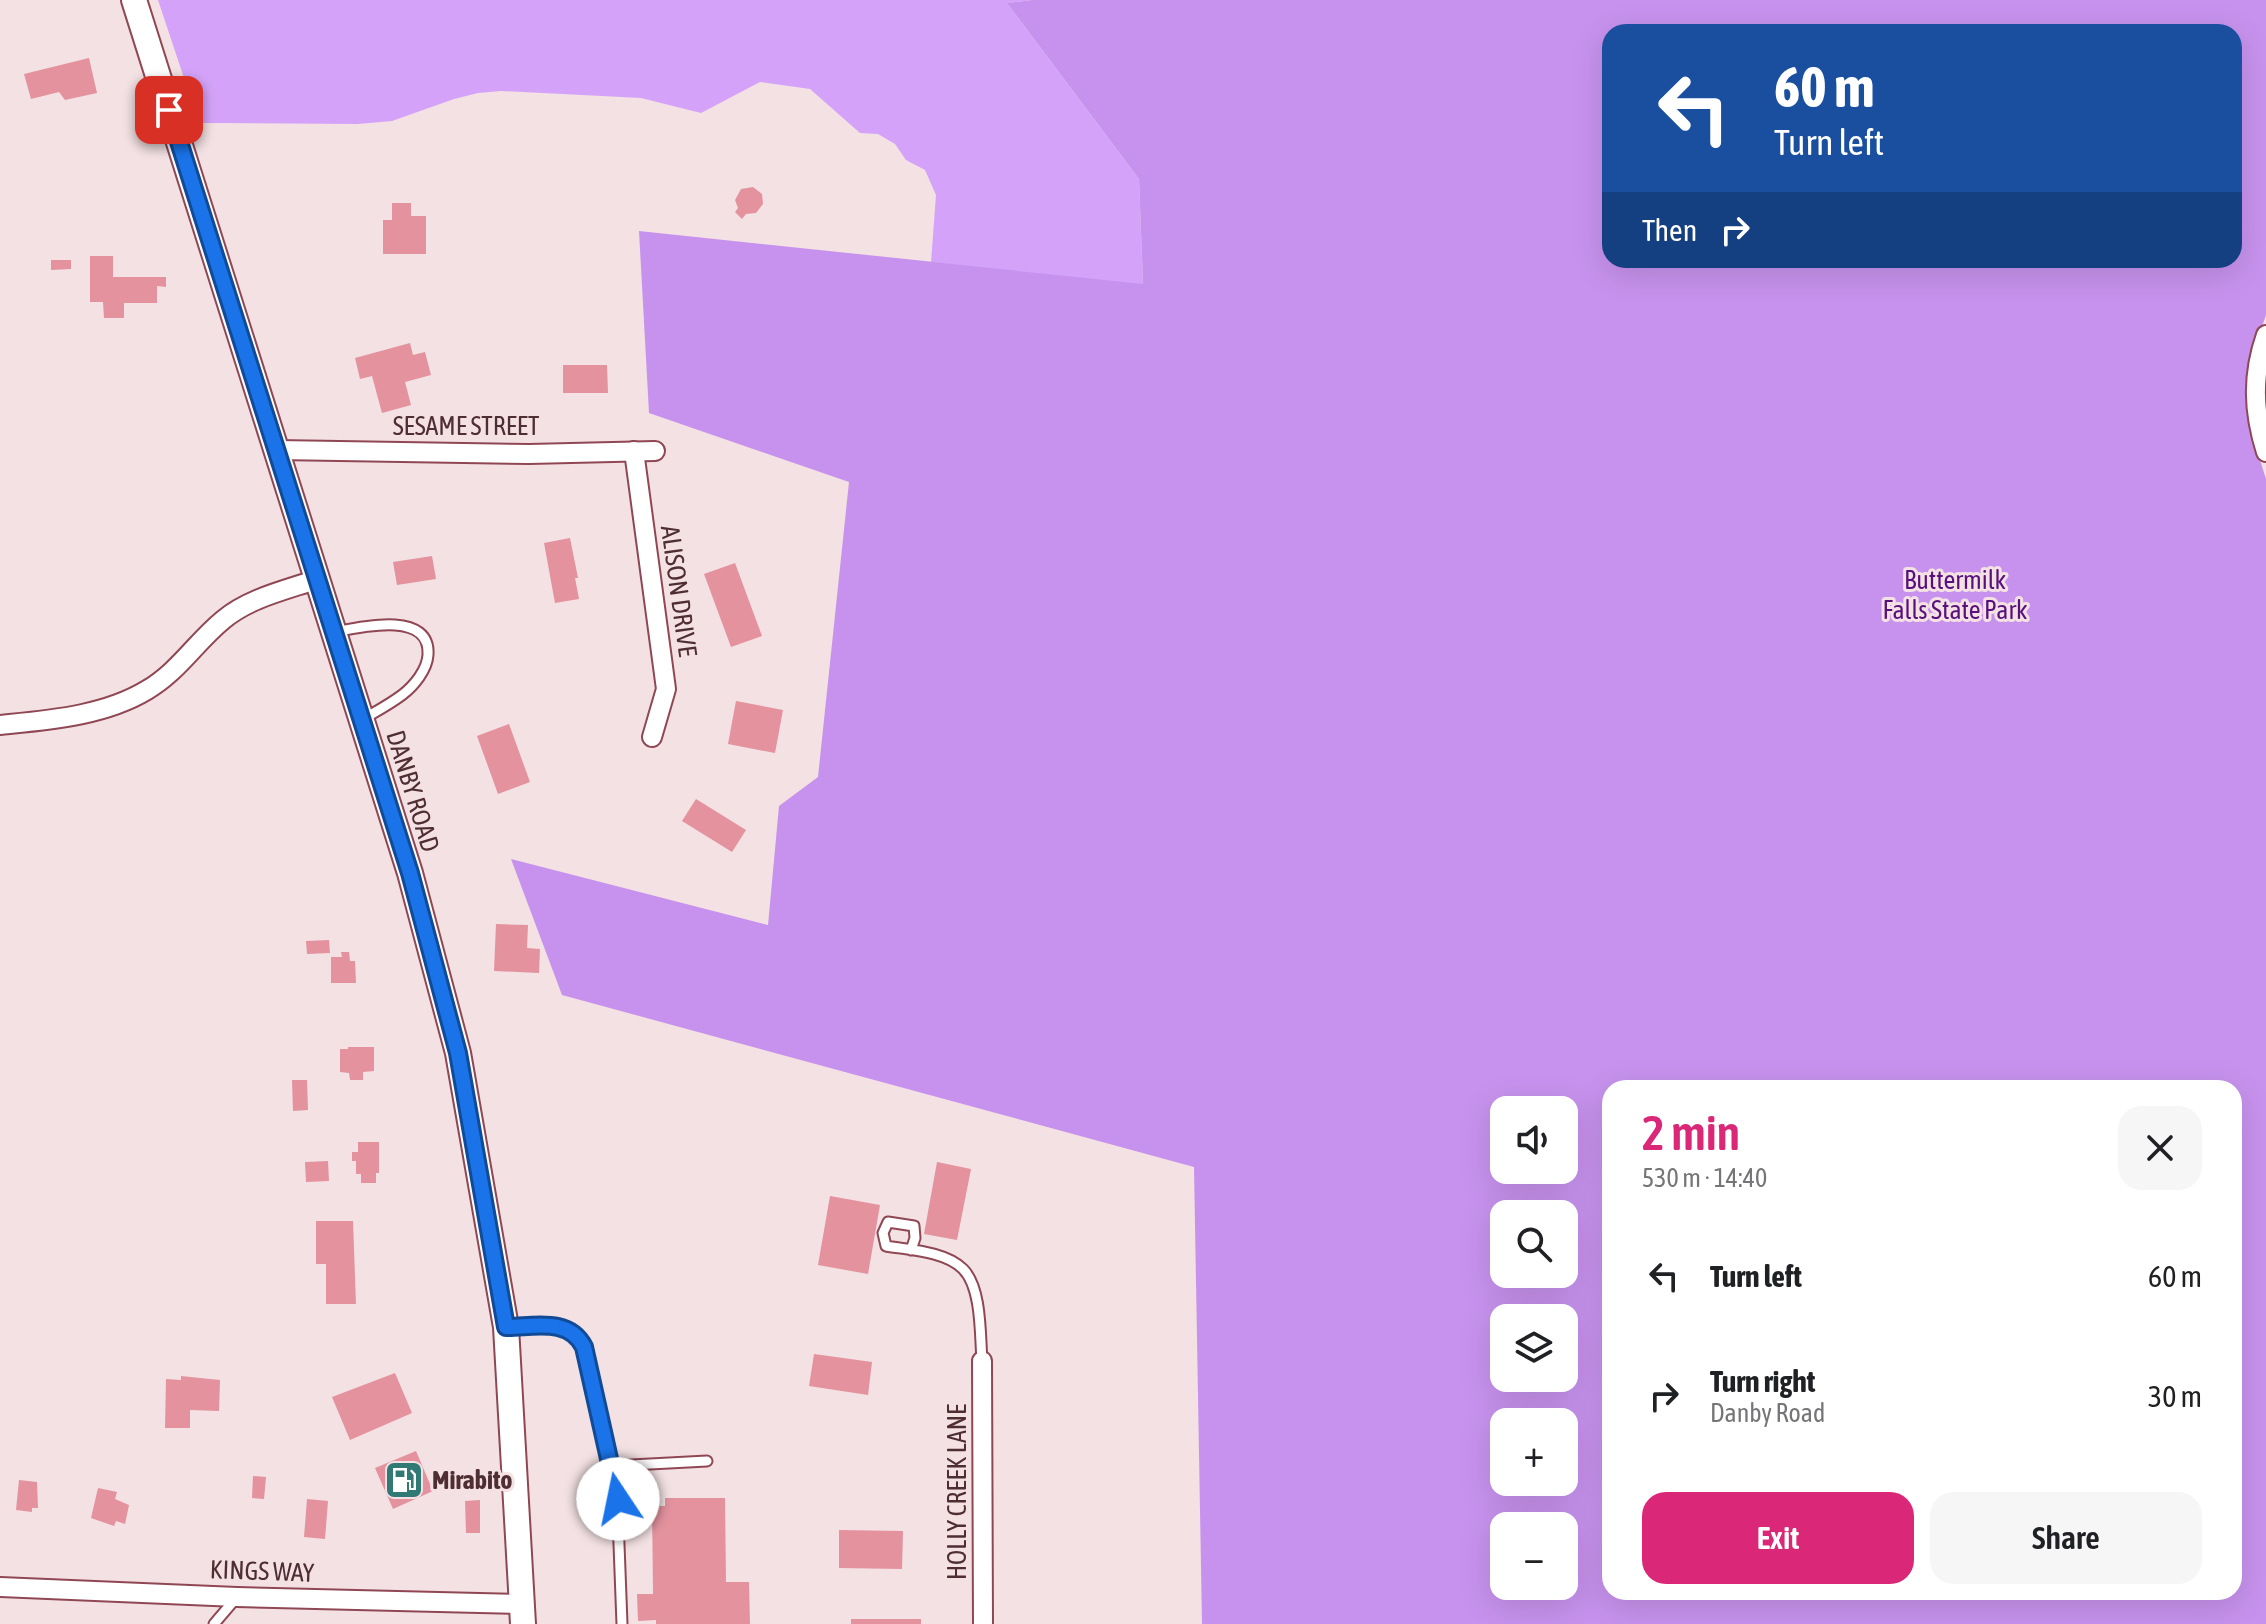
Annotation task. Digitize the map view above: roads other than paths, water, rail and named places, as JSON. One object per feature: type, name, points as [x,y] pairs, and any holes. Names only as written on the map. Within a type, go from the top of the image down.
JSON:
[{"type":"main road","name":"DANBY ROAD","points":[[134,0],[410,873],[458,1053],[506,1327],[523,1614]]},
{"type":"street","points":[[2266,335],[2254,390],[2257,423],[2266,452]]},
{"type":"street","name":"SESAME STREET","points":[[277,450],[529,454],[655,451]]},
{"type":"street","name":"ALISON DRIVE","points":[[634,451],[666,689],[652,737]]},
{"type":"street","points":[[0,725],[91,712],[124,702],[172,672],[212,629],[236,611],[257,600],[318,579]]},
{"type":"street","name":"HOLLY CREEK LANE","points":[[982,1361],[983,1624]]},
{"type":"street","name":"KINGS WAY","points":[[0,1587],[523,1614]]},
{"type":"lane","points":[[334,632],[369,625],[394,625],[414,629],[424,637],[428,650],[427,664],[416,680],[402,695],[362,720]]},
{"type":"lane","points":[[911,1250],[942,1257],[964,1270],[977,1298],[982,1361]]},
{"type":"lane","points":[[506,1327],[563,1327],[581,1339],[618,1499],[622,1624]]},
{"type":"lane","points":[[612,1466],[707,1461]]},
{"type":"lane","points":[[214,1624],[237,1597]]},
{"type":"place","name":"Mirabito","points":[[404,1480]]},
{"type":"park label","name":"Buttermilk Falls State Park","points":[[1955,595]]}]
